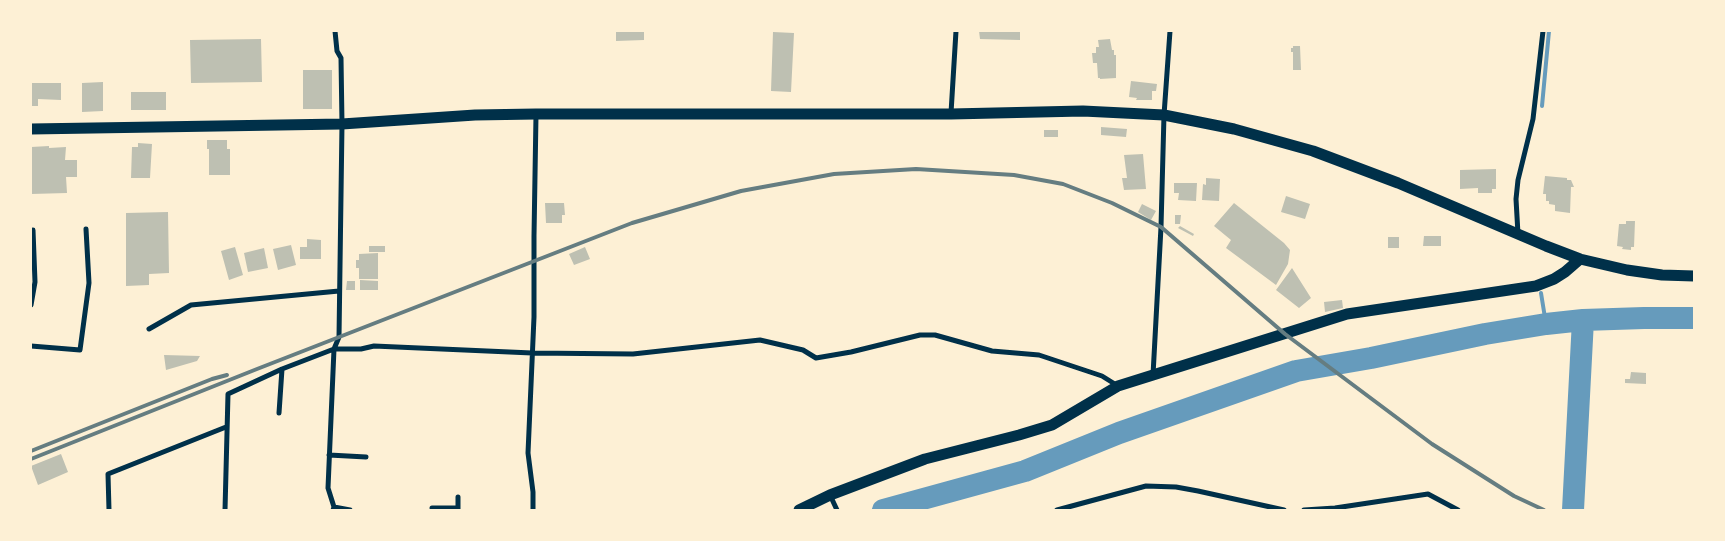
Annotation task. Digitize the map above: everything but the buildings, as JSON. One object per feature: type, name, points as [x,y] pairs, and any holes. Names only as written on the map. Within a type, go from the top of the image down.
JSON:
[{"type":"highway","points":[[31,129],[342,124],[475,115],[536,114],[951,114],[1083,111],[1164,115],[1234,128],[1314,151],[1398,183],[1580,259],[1627,270],[1694,276]]},
{"type":"highway","points":[[799,510],[830,494],[925,459],[1052,425],[1118,386],[1152,375],[1347,314],[1536,286],[1554,279],[1580,259]]},
{"type":"street","points":[[335,31],[337,51],[341,58],[342,124],[339,337],[334,350],[328,488],[334,508],[350,510]]},
{"type":"street","points":[[951,114],[956,31]]},
{"type":"street","points":[[1152,375],[1161,227],[1164,115],[1170,31]]},
{"type":"street","points":[[1518,234],[1516,199],[1518,180],[1533,119],[1543,31]]},
{"type":"street","points":[[532,510],[533,492],[528,453],[534,316],[536,114]]},
{"type":"street","points":[[31,346],[80,350],[89,283],[86,229]]},
{"type":"street","points":[[31,305],[35,282],[33,230]]},
{"type":"street","points":[[149,329],[191,305],[339,291]]},
{"type":"street","points":[[225,510],[228,394],[282,369],[334,350],[361,349],[374,346],[532,353],[633,354],[760,340],[803,350],[816,358],[851,352],[920,335],[935,335],[992,351],[1039,354],[1102,376],[1118,386]]},
{"type":"street","points":[[279,413],[282,369]]},
{"type":"street","points":[[109,510],[108,474],[226,427]]},
{"type":"street","points":[[329,455],[366,457]]},
{"type":"street","points":[[1057,510],[1146,486],[1198,491],[1284,510]]},
{"type":"street","points":[[830,494],[837,510]]},
{"type":"street","points":[[1304,510],[1335,508],[1428,494],[1458,510]]},
{"type":"street","points":[[432,508],[458,509],[458,497]]},
{"type":"waterway","points":[[1542,106],[1549,31]]},
{"type":"waterway","points":[[1541,293],[1546,324]]},
{"type":"waterway","points":[[883,510],[1025,471],[1119,433],[1296,371],[1546,324],[1583,320],[1694,318]]},
{"type":"waterway","points":[[1573,510],[1583,320]]},
{"type":"railway","points":[[31,459],[632,223],[741,191],[834,174],[916,169],[1014,175],[1063,184],[1112,203],[1161,227],[1285,334],[1432,444],[1514,496],[1544,510]]},
{"type":"railway","points":[[31,451],[212,379],[227,375]]}]
